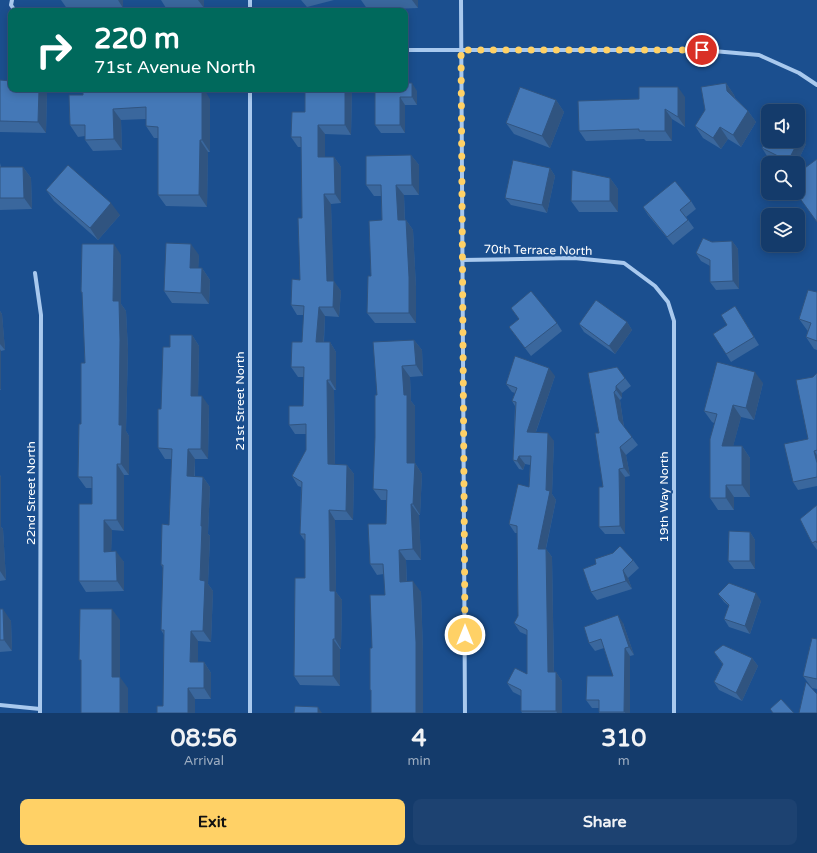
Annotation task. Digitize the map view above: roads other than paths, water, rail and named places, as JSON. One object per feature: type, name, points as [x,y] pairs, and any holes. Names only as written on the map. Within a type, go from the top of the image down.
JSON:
[{"type":"street","points":[[461,0],[465,713]]},
{"type":"street","points":[[408,50],[702,50],[760,56],[798,73],[817,85]]},
{"type":"street","name":"21st Street North","points":[[250,92],[250,713]]},
{"type":"street","name":"70th Terrace North","points":[[462,260],[574,258],[624,264],[655,286]]},
{"type":"street","name":"22nd Street North","points":[[35,273],[41,315],[40,711]]},
{"type":"street","name":"19th Way North","points":[[655,286],[668,302],[674,321],[674,713]]},
{"type":"street","points":[[0,705],[40,711]]}]
